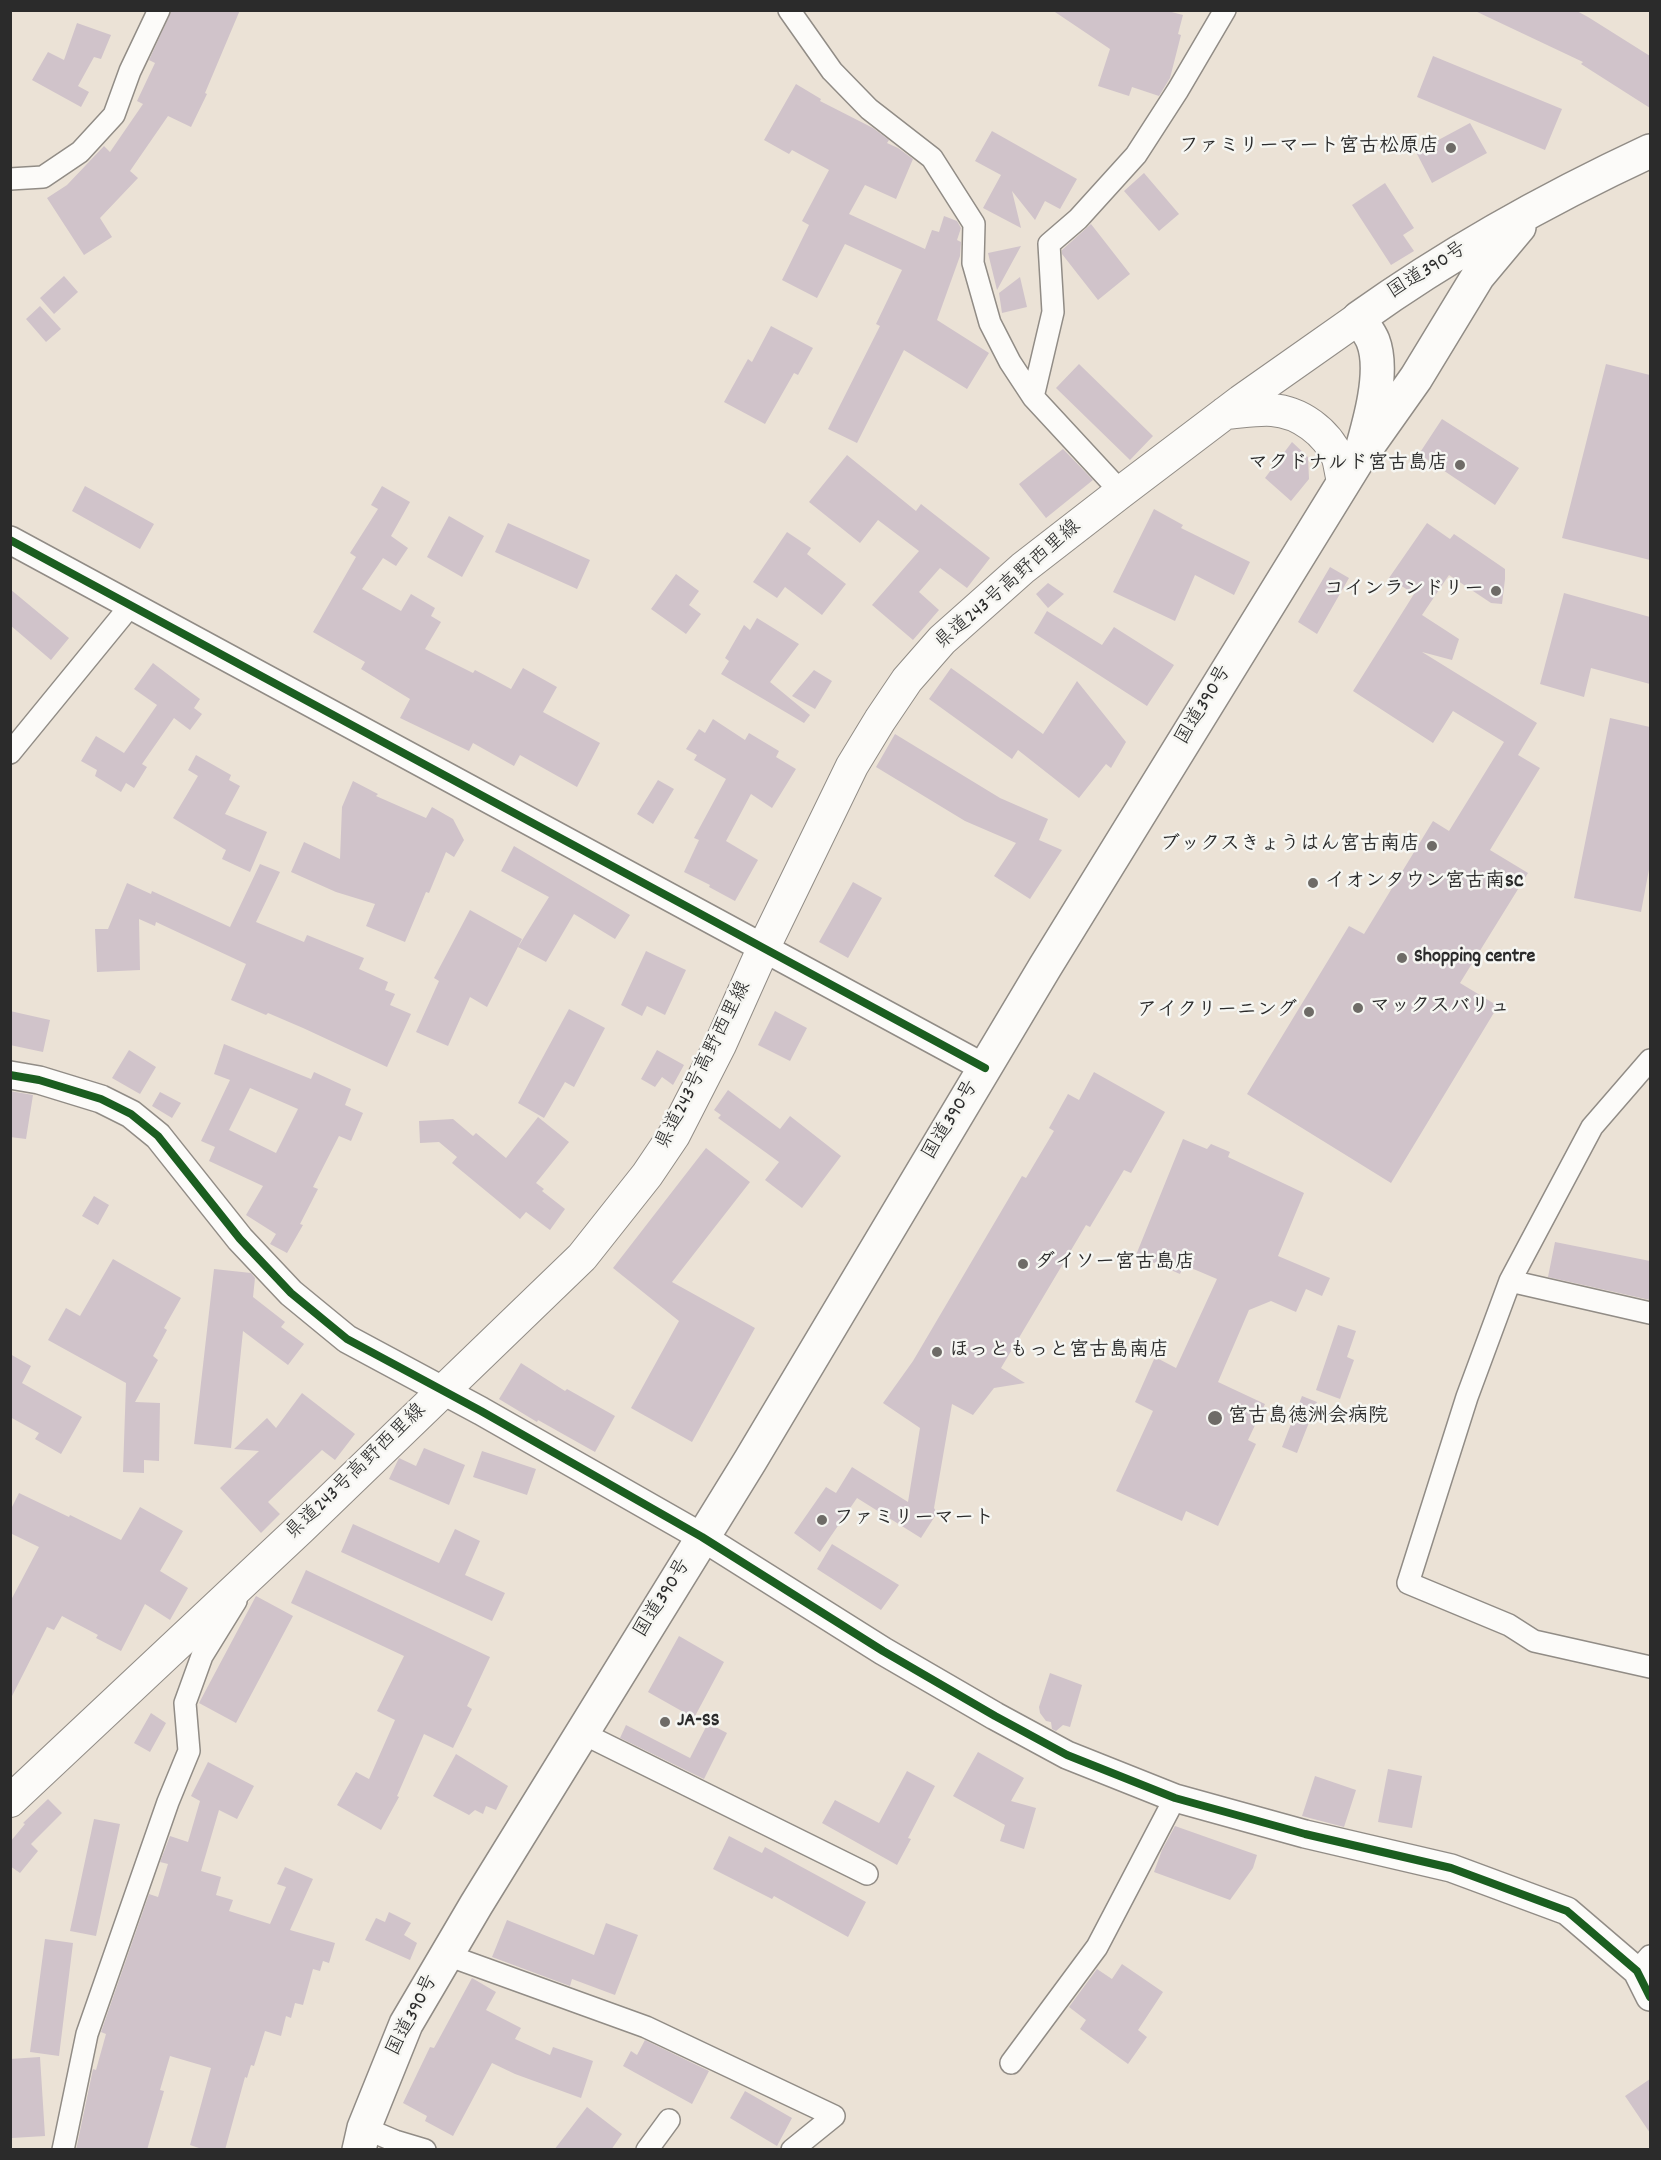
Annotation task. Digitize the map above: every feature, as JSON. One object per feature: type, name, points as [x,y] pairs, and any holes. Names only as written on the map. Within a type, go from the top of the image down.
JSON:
[{"type":"highway","name":"国道390号","points":[[362,2138],[406,2024],[1351,468],[1372,414],[1376,379],[1374,342],[1359,318],[1405,286],[1536,207],[1650,151]]},
{"type":"highway","points":[[1351,468],[1416,378],[1478,276],[1536,207]]},
{"type":"main road","name":"県道243号高野西里線","points":[[10,1801],[256,1570],[582,1257],[647,1175],[674,1136],[720,1045],[763,949],[852,766],[908,680],[942,640],[1023,568],[1121,492],[1225,413],[1359,318]]},
{"type":"main road","points":[[1225,413],[1276,410],[1310,422],[1328,442],[1338,458],[1351,468]]},
{"type":"street","points":[[10,179],[43,177],[80,152],[114,115],[130,71],[159,10]]},
{"type":"street","points":[[789,10],[832,71],[870,109],[932,158],[974,224],[973,262],[990,324],[1010,363],[1033,397],[1121,492]]},
{"type":"street","points":[[1033,397],[1053,312],[1049,244],[1078,219],[1136,155],[1225,10]]},
{"type":"street","points":[[10,540],[985,1068]]},
{"type":"street","points":[[10,753],[131,605]]},
{"type":"street","points":[[1650,1060],[1592,1127],[1510,1281],[1467,1397],[1408,1583],[1509,1625],[1534,1641],[1650,1667]]},
{"type":"street","points":[[10,1075],[39,1080],[101,1099],[131,1114],[158,1136],[240,1239],[291,1293],[347,1339],[443,1390],[702,1538],[883,1651],[995,1716],[1067,1755],[1175,1798],[1305,1834],[1451,1868],[1568,1911],[1644,1964],[1650,1997]]},
{"type":"street","points":[[1510,1281],[1650,1313]]},
{"type":"street","points":[[63,2150],[87,2034],[168,1802],[189,1751],[185,1703],[202,1656],[256,1570]]},
{"type":"street","points":[[582,1733],[867,1874]]},
{"type":"street","points":[[1011,2063],[1097,1947],[1175,1798]]},
{"type":"street","points":[[447,1955],[646,2027],[834,2116],[792,2150]]},
{"type":"street","points":[[647,2150],[669,2120]]},
{"type":"street","points":[[362,2138],[395,2141],[424,2150]]},
{"type":"building","points":[[172,10],[240,10],[205,93],[207,94],[191,127],[168,116],[130,171],[138,178],[100,218],[112,237],[84,255],[47,198],[67,185],[104,146],[110,152],[143,104],[137,101],[155,63],[149,60]]},
{"type":"building","points":[[1052,10],[1164,10],[1183,15],[1178,34],[1181,35],[1170,78],[1159,96],[1132,87],[1129,96],[1098,86],[1110,49]]},
{"type":"building","points":[[1473,10],[1575,10],[1588,17],[1650,56],[1650,108],[1581,64],[1583,62]]},
{"type":"building","points":[[77,23],[111,35],[101,59],[94,57],[78,86],[89,92],[81,107],[32,80],[48,52],[64,60]]},
{"type":"building","points":[[1433,56],[1562,109],[1545,150],[1417,97]]},
{"type":"building","points":[[796,84],[821,99],[820,101],[873,128],[889,140],[887,143],[913,159],[896,199],[865,185],[849,214],[925,249],[932,230],[939,232],[944,216],[957,221],[961,228],[957,240],[961,242],[960,256],[937,320],[989,353],[967,389],[904,350],[857,443],[828,429],[880,326],[876,324],[902,270],[845,244],[817,298],[782,280],[809,225],[802,221],[829,170],[792,150],[789,154],[764,140]]},
{"type":"building","points":[[1470,123],[1487,153],[1432,183],[1416,152]]},
{"type":"building","points":[[992,131],[1077,179],[1060,209],[1045,201],[1035,220],[1012,191],[1021,228],[983,208],[1001,175],[975,161]]},
{"type":"building","points":[[1144,173],[1179,214],[1159,231],[1124,191]]},
{"type":"building","points":[[1385,183],[1414,228],[1403,235],[1414,251],[1391,265],[1352,205]]},
{"type":"building","points":[[1091,224],[1130,274],[1098,300],[1062,254],[1062,250]]},
{"type":"building","points":[[1021,246],[997,290],[988,253]]},
{"type":"building","points":[[64,276],[78,292],[54,314],[40,298]]},
{"type":"building","points":[[1020,277],[1027,307],[1002,313],[999,293]]},
{"type":"building","points":[[40,306],[61,329],[46,342],[26,319]]},
{"type":"building","points":[[771,326],[813,348],[798,375],[794,373],[765,424],[724,402],[748,359],[752,362]]},
{"type":"building","points":[[1079,364],[1153,436],[1130,460],[1056,388]]},
{"type":"building","points":[[1606,364],[1650,375],[1650,560],[1562,538]]},
{"type":"building","points":[[1442,419],[1519,468],[1495,505],[1419,454]]},
{"type":"building","points":[[1292,442],[1308,457],[1309,479],[1291,501],[1265,478]]},
{"type":"building","points":[[1063,449],[1093,480],[1046,518],[1019,484]]},
{"type":"building","points":[[847,455],[916,511],[921,504],[990,558],[967,588],[940,568],[919,592],[939,610],[913,640],[872,605],[919,551],[878,520],[860,543],[809,502]]},
{"type":"building","points":[[85,486],[154,524],[140,549],[72,511]]},
{"type":"building","points":[[382,486],[410,502],[391,536],[408,548],[396,566],[383,558],[362,589],[401,611],[411,594],[435,608],[431,616],[441,622],[425,649],[473,673],[475,670],[511,689],[523,668],[557,687],[543,712],[600,743],[577,787],[520,755],[514,766],[473,743],[469,751],[400,718],[410,699],[361,669],[365,662],[313,632],[356,557],[350,553],[378,509],[371,505]]},
{"type":"building","points":[[1154,509],[1183,525],[1181,528],[1250,562],[1234,595],[1195,575],[1175,621],[1113,592]]},
{"type":"building","points":[[449,516],[484,536],[462,577],[427,557]]},
{"type":"building","points":[[508,523],[590,560],[577,589],[495,552]]},
{"type":"building","name":"Shopping centre","points":[[1427,523],[1450,539],[1454,534],[1505,569],[1505,579],[1502,604],[1491,603],[1449,575],[1422,615],[1459,639],[1452,660],[1422,652],[1537,723],[1518,755],[1540,768],[1490,850],[1528,873],[1460,983],[1498,1006],[1391,1183],[1247,1094],[1349,926],[1364,934],[1433,821],[1449,831],[1504,742],[1453,711],[1433,743],[1353,691],[1414,594],[1389,578]]},
{"type":"building","points":[[787,532],[811,548],[807,554],[846,584],[822,615],[785,587],[777,598],[753,582]]},
{"type":"building","points":[[1330,567],[1349,578],[1317,634],[1298,622]]},
{"type":"building","points":[[676,574],[699,591],[689,605],[701,614],[686,634],[651,609]]},
{"type":"building","points":[[1048,583],[1064,594],[1048,608],[1036,594]]},
{"type":"building","points":[[10,589],[69,638],[51,660],[10,625]]},
{"type":"building","points":[[1564,593],[1650,617],[1650,684],[1591,668],[1584,697],[1540,684]]},
{"type":"building","points":[[1047,611],[1102,645],[1114,627],[1174,665],[1147,706],[1034,633]]},
{"type":"building","points":[[757,618],[799,644],[770,682],[810,715],[804,723],[721,674],[729,661],[725,658],[744,625],[750,630]]},
{"type":"building","points":[[153,663],[200,699],[194,708],[202,714],[190,730],[174,718],[142,764],[147,767],[134,788],[126,783],[121,792],[95,776],[97,770],[81,761],[96,736],[124,753],[157,705],[134,689]]},
{"type":"building","points":[[951,668],[1043,734],[1077,681],[1126,742],[1111,768],[1106,764],[1079,798],[1018,750],[1012,759],[929,699]]},
{"type":"building","points":[[814,670],[832,681],[815,709],[792,696]]},
{"type":"building","points":[[1610,718],[1650,727],[1650,864],[1641,912],[1574,898]]},
{"type":"building","points":[[713,719],[745,740],[749,733],[779,751],[776,757],[796,769],[772,808],[751,794],[726,841],[758,860],[735,901],[684,872],[699,840],[694,838],[726,779],[694,760],[697,755],[686,749],[699,729],[705,733]]},
{"type":"building","points":[[895,734],[1000,798],[1048,819],[1039,840],[1062,850],[1030,899],[994,876],[1016,843],[965,821],[876,767]]},
{"type":"building","points":[[196,755],[231,775],[229,780],[240,786],[225,814],[267,832],[250,872],[222,859],[226,850],[173,818],[198,776],[188,770]]},
{"type":"building","points":[[658,780],[674,789],[653,824],[637,814]]},
{"type":"building","points":[[353,781],[378,794],[376,796],[426,818],[432,807],[453,819],[464,840],[454,857],[446,852],[405,942],[366,926],[375,904],[336,892],[291,872],[304,842],[340,859],[342,807]]},
{"type":"building","points":[[514,846],[630,915],[615,939],[574,914],[546,962],[518,947],[549,897],[501,871]]},
{"type":"building","points":[[260,864],[280,872],[256,922],[304,942],[307,935],[364,958],[359,969],[388,982],[385,990],[395,994],[390,1005],[411,1014],[387,1067],[303,1028],[231,1000],[246,964],[156,922],[155,926],[139,919],[140,970],[97,972],[95,929],[108,929],[127,883],[151,894],[152,891],[230,927]]},
{"type":"building","points":[[853,882],[882,898],[848,958],[819,942]]},
{"type":"building","points":[[470,910],[522,939],[487,1007],[470,997],[448,1046],[416,1032],[439,981],[434,978]]},
{"type":"building","points":[[646,951],[686,970],[665,1015],[647,1006],[642,1016],[621,1005]]},
{"type":"building","points":[[569,1009],[605,1028],[574,1087],[565,1082],[544,1118],[518,1103]]},
{"type":"building","points":[[10,1011],[50,1020],[43,1052],[10,1045]]},
{"type":"building","points":[[775,1011],[807,1028],[790,1061],[758,1045]]},
{"type":"building","points":[[224,1044],[311,1079],[314,1072],[351,1089],[345,1105],[363,1113],[351,1141],[339,1136],[313,1187],[318,1189],[300,1224],[303,1225],[287,1253],[270,1244],[276,1234],[246,1215],[263,1186],[209,1161],[215,1147],[201,1141],[230,1080],[214,1074]],"holes":[[[250,1088],[298,1109],[276,1153],[229,1130]]]},
{"type":"building","points":[[129,1050],[156,1067],[140,1094],[112,1078]]},
{"type":"building","points":[[657,1050],[684,1065],[673,1085],[662,1077],[655,1087],[641,1079]]},
{"type":"building","points":[[1094,1072],[1165,1112],[1131,1173],[1124,1170],[1090,1227],[1086,1225],[1001,1368],[1025,1383],[994,1388],[973,1415],[952,1404],[934,1508],[937,1513],[921,1538],[857,1498],[820,1552],[794,1533],[826,1487],[836,1493],[852,1467],[908,1502],[920,1428],[883,1403],[913,1361],[1022,1176],[1026,1178],[1054,1131],[1049,1128],[1068,1094],[1079,1100]]},
{"type":"building","points":[[728,1090],[780,1129],[790,1116],[841,1156],[802,1208],[765,1180],[779,1162],[718,1118],[721,1115],[714,1110]]},
{"type":"building","points":[[10,1091],[33,1095],[26,1139],[10,1137]]},
{"type":"building","points":[[160,1092],[181,1103],[172,1118],[152,1106]]},
{"type":"building","points":[[538,1117],[569,1142],[536,1183],[544,1189],[542,1191],[565,1209],[550,1230],[526,1212],[520,1219],[452,1163],[457,1157],[439,1142],[420,1143],[419,1121],[453,1119],[473,1136],[476,1133],[506,1158]]},
{"type":"building","points":[[1183,1139],[1207,1149],[1211,1144],[1230,1152],[1228,1157],[1304,1193],[1278,1256],[1330,1278],[1322,1296],[1306,1289],[1296,1312],[1271,1301],[1249,1310],[1218,1382],[1265,1404],[1248,1440],[1256,1444],[1218,1526],[1186,1511],[1182,1521],[1116,1491],[1153,1411],[1135,1402],[1155,1357],[1176,1368],[1217,1279],[1184,1265],[1180,1274],[1136,1255]]},
{"type":"building","points":[[706,1148],[750,1182],[672,1282],[755,1328],[692,1442],[631,1408],[679,1321],[613,1268]]},
{"type":"building","points":[[94,1196],[109,1205],[98,1225],[82,1216]]},
{"type":"building","points":[[1555,1242],[1650,1261],[1650,1300],[1548,1277]]},
{"type":"building","points":[[113,1259],[181,1298],[164,1328],[167,1330],[153,1356],[158,1360],[135,1402],[160,1403],[159,1461],[144,1460],[144,1473],[123,1472],[126,1383],[48,1340],[66,1308],[80,1316]]},
{"type":"building","points":[[214,1269],[251,1273],[255,1278],[253,1297],[285,1322],[281,1327],[304,1344],[288,1365],[243,1331],[231,1448],[194,1444]]},
{"type":"building","points":[[1338,1325],[1356,1331],[1347,1357],[1354,1360],[1340,1399],[1316,1390]]},
{"type":"building","points":[[10,1354],[31,1366],[22,1383],[82,1417],[61,1454],[35,1439],[39,1433],[10,1417]]},
{"type":"building","points":[[521,1363],[565,1391],[567,1389],[615,1416],[595,1452],[499,1399]]},
{"type":"building","points":[[302,1393],[355,1434],[335,1460],[322,1450],[268,1502],[280,1514],[261,1533],[220,1488],[259,1451],[234,1449],[267,1418],[276,1428]]},
{"type":"building","points":[[1302,1396],[1317,1402],[1297,1453],[1282,1447]]},
{"type":"building","points":[[424,1448],[465,1465],[449,1505],[389,1479],[399,1458],[416,1466]]},
{"type":"building","points":[[482,1451],[536,1469],[527,1495],[473,1477]]},
{"type":"building","points":[[19,1493],[121,1540],[140,1507],[183,1531],[160,1571],[188,1588],[170,1620],[145,1604],[121,1651],[96,1638],[98,1635],[62,1616],[54,1630],[47,1627],[10,1700],[10,1602],[39,1547],[10,1533],[10,1511]]},
{"type":"building","points":[[353,1524],[439,1563],[455,1529],[480,1541],[465,1575],[505,1593],[492,1621],[341,1552]]},
{"type":"building","points":[[832,1544],[899,1585],[881,1610],[817,1569]]},
{"type":"building","points":[[306,1570],[490,1657],[467,1706],[472,1709],[453,1748],[424,1734],[397,1796],[399,1797],[381,1830],[337,1805],[356,1772],[369,1779],[395,1720],[377,1711],[404,1656],[291,1603]]},
{"type":"building","points":[[256,1596],[293,1616],[236,1723],[199,1703]]},
{"type":"building","points":[[679,1636],[724,1662],[694,1718],[648,1692]]},
{"type":"building","points":[[1050,1673],[1082,1685],[1070,1727],[1063,1725],[1056,1731],[1052,1729],[1051,1722],[1046,1721],[1040,1713],[1039,1707]]},
{"type":"building","points":[[151,1713],[166,1723],[150,1752],[134,1743]]},
{"type":"building","points":[[708,1723],[727,1733],[704,1779],[620,1738],[626,1725],[690,1758]]},
{"type":"building","points":[[978,1752],[1024,1778],[1011,1801],[1036,1808],[1024,1849],[1000,1841],[1005,1825],[953,1796]]},
{"type":"building","points":[[456,1754],[508,1786],[496,1810],[486,1806],[483,1814],[475,1810],[469,1815],[433,1796]]},
{"type":"building","points":[[208,1762],[254,1786],[237,1819],[219,1810],[201,1871],[221,1877],[216,1895],[233,1900],[229,1911],[270,1924],[286,1887],[277,1884],[285,1867],[313,1879],[290,1930],[335,1943],[329,1963],[323,1961],[320,1971],[313,1969],[303,2005],[295,2003],[291,2018],[286,2016],[281,2036],[265,2031],[254,2066],[251,2065],[247,2078],[245,2077],[225,2150],[205,2150],[190,2145],[211,2068],[170,2056],[160,2090],[164,2091],[147,2150],[76,2150],[93,2069],[96,2070],[106,2034],[101,2032],[149,1894],[158,1897],[168,1864],[160,1862],[170,1836],[188,1842],[200,1801],[191,1796]]},
{"type":"building","points":[[1388,1769],[1422,1776],[1412,1828],[1378,1822]]},
{"type":"building","points":[[907,1771],[935,1786],[897,1865],[822,1823],[835,1800],[879,1823]]},
{"type":"building","points":[[1315,1776],[1356,1790],[1344,1827],[1302,1816]]},
{"type":"building","points":[[48,1799],[62,1813],[31,1844],[38,1851],[20,1873],[10,1866],[10,1842],[25,1824],[23,1823]]},
{"type":"building","points":[[94,1819],[120,1824],[96,1936],[70,1931]]},
{"type":"building","points":[[1175,1826],[1257,1855],[1253,1868],[1230,1900],[1154,1872],[1162,1850]]},
{"type":"building","points":[[729,1836],[762,1853],[765,1847],[866,1902],[848,1937],[774,1896],[772,1899],[713,1869]]},
{"type":"building","points":[[389,1912],[411,1923],[404,1935],[417,1943],[410,1960],[365,1940],[376,1918],[385,1922]]},
{"type":"building","points":[[507,1920],[594,1955],[606,1923],[638,1935],[615,1995],[572,1979],[570,1986],[492,1957]]},
{"type":"building","points":[[45,1939],[73,1943],[59,2056],[30,2052]]},
{"type":"building","points":[[1122,1964],[1163,1992],[1138,2030],[1147,2037],[1128,2064],[1080,2029],[1086,2020],[1069,2007],[1097,1969],[1112,1979]]},
{"type":"building","points":[[472,1978],[496,1992],[486,2010],[521,2028],[515,2039],[550,2055],[553,2047],[593,2061],[581,2098],[515,2074],[492,2063],[453,2136],[425,2121],[427,2116],[403,2103],[430,2047],[434,2048]]},
{"type":"building","points":[[645,2040],[709,2071],[692,2104],[623,2066],[631,2051],[637,2055]]},
{"type":"building","points":[[40,2057],[45,2136],[12,2138],[10,2059]]},
{"type":"building","points":[[1650,2079],[1650,2133],[1625,2096]]},
{"type":"building","points":[[745,2091],[792,2118],[777,2146],[730,2118]]},
{"type":"building","points":[[587,2107],[622,2134],[611,2150],[554,2150]]},
{"type":"cycle path","points":[[10,540],[985,1068]]},
{"type":"cycle path","points":[[10,1075],[39,1080],[101,1099],[131,1114],[158,1136],[240,1239],[291,1293],[347,1339],[481,1411],[702,1537],[883,1651],[995,1716],[1067,1755],[1175,1798],[1305,1834],[1451,1868],[1567,1911],[1637,1971],[1650,1997]]},
{"type":"place","name":"ファミリーマート宮古松原店","points":[[1451,148]]},
{"type":"place","name":"マクドナルド宮古島店","points":[[1460,465]]},
{"type":"place","name":"コインランドリー","points":[[1496,591]]},
{"type":"place","name":"ブックスきょうはん宮古南店","points":[[1432,846]]},
{"type":"place","name":"イオンタウン宮古南SC","points":[[1313,883]]},
{"type":"place","name":"Shopping centre","points":[[1402,958]]},
{"type":"place","name":"マックスバリュ","points":[[1358,1008]]},
{"type":"place","name":"アイクリーニング","points":[[1309,1012]]},
{"type":"place","name":"ダイソー宮古島店","points":[[1023,1264]]},
{"type":"place","name":"ほっともっと宮古島南店","points":[[937,1352]]},
{"type":"place","name":"宮古島徳洲会病院","points":[[1215,1418]]},
{"type":"place","name":"ファミリーマート","points":[[822,1520]]},
{"type":"place","name":"JA-SS","points":[[665,1722]]}]
